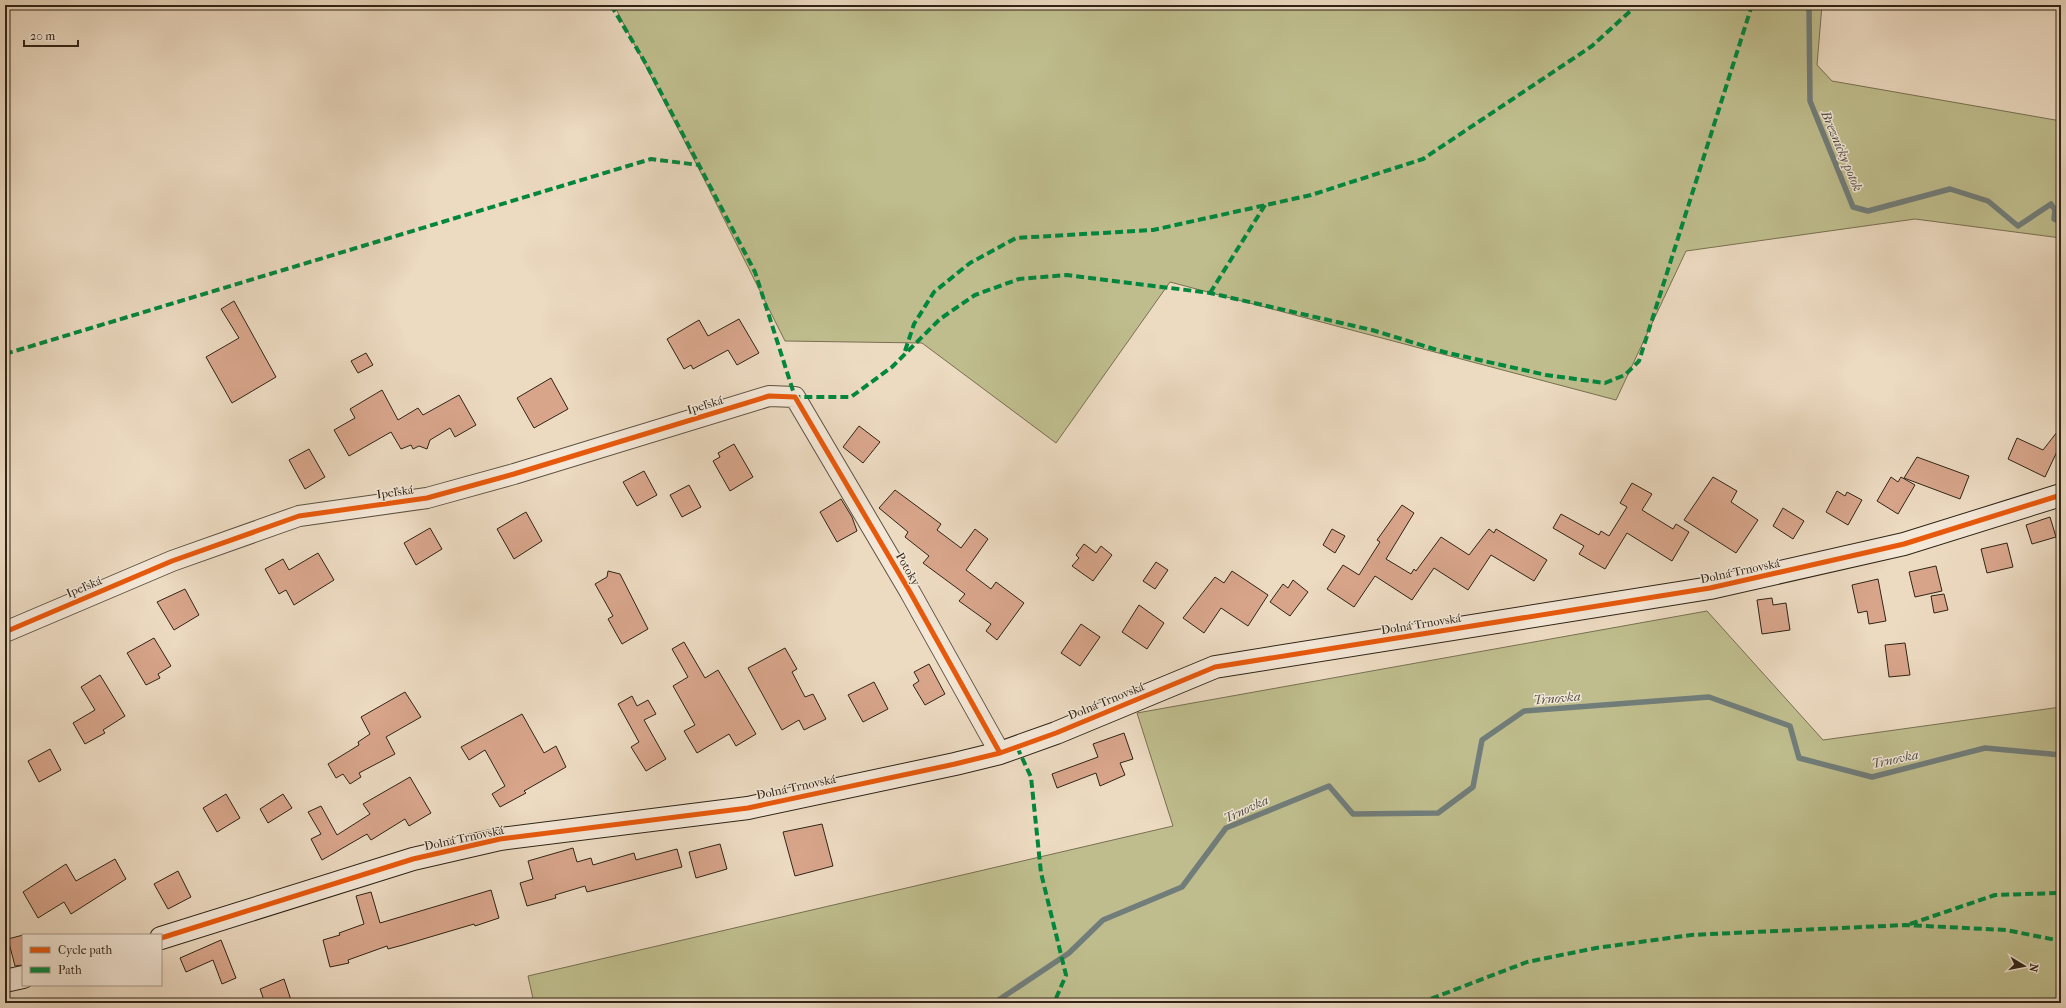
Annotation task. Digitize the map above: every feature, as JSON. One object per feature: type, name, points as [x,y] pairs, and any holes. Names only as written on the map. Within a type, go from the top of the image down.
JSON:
[{"type":"street","name":"Ipeľská","points":[[5,632],[172,560],[299,516],[427,498],[514,474],[769,396],[795,397]]},
{"type":"street","name":"Potoky","points":[[795,397],[910,592],[1000,753]]},
{"type":"street","name":"Dolná Trnovská","points":[[162,938],[413,858],[500,839],[748,808],[1000,753],[1056,733],[1215,668],[1710,588],[1904,544],[2061,495]]},
{"type":"street","points":[[5,982],[22,977]]},
{"type":"shaded area","points":[[614,5],[1822,5],[1817,65],[1832,81],[2061,121],[2061,238],[1915,219],[1686,251],[1616,400],[1170,282],[1056,443],[922,343],[785,341],[704,179]]},
{"type":"shaded area","points":[[1707,611],[1823,740],[2061,707],[2061,1003],[534,1003],[528,976],[1173,826],[1137,713]]},
{"type":"building","points":[[234,301],[276,377],[232,403],[206,357],[239,338],[221,309]]},
{"type":"building","points":[[739,319],[759,353],[737,365],[728,350],[693,369],[691,365],[684,369],[667,339],[699,320],[708,336]]},
{"type":"building","points":[[366,353],[373,365],[358,373],[351,361]]},
{"type":"building","points":[[551,378],[568,409],[534,428],[517,398]]},
{"type":"building","points":[[382,390],[398,420],[418,408],[423,415],[459,395],[476,425],[455,437],[450,428],[430,440],[427,449],[419,446],[413,449],[411,445],[401,449],[391,432],[349,456],[334,430],[355,418],[350,409]]},
{"type":"building","points":[[859,426],[880,442],[863,463],[843,447]]},
{"type":"building","points":[[2061,427],[2061,443],[2045,477],[2008,459],[2017,438],[2043,450]]},
{"type":"building","points":[[734,444],[753,477],[730,491],[713,461],[720,457],[718,453]]},
{"type":"building","points":[[309,449],[325,477],[305,489],[289,460]]},
{"type":"building","points":[[1917,457],[1969,476],[1960,499],[1904,478]]},
{"type":"building","points":[[644,471],[657,495],[637,506],[623,482]]},
{"type":"building","points":[[1713,477],[1737,491],[1731,502],[1758,520],[1736,553],[1684,520]]},
{"type":"building","points":[[1891,477],[1898,482],[1901,477],[1915,485],[1898,514],[1877,501]]},
{"type":"building","points":[[1632,483],[1652,494],[1642,510],[1673,529],[1676,524],[1689,532],[1672,561],[1627,533],[1605,569],[1579,554],[1584,546],[1553,528],[1561,514],[1599,535],[1601,531],[1609,536],[1627,507],[1620,503]]},
{"type":"building","points":[[689,485],[701,507],[682,517],[670,495]]},
{"type":"building","points":[[895,490],[941,524],[937,530],[961,548],[975,529],[988,539],[966,570],[991,589],[996,582],[1024,603],[997,640],[986,631],[991,624],[959,601],[965,594],[923,563],[929,556],[905,537],[908,532],[879,508]]},
{"type":"building","points":[[1837,491],[1845,496],[1847,492],[1862,500],[1848,525],[1826,512]]},
{"type":"building","points":[[841,499],[852,517],[857,531],[837,542],[820,512]]},
{"type":"building","points":[[1402,505],[1414,513],[1386,559],[1411,574],[1414,569],[1416,571],[1441,537],[1469,555],[1489,529],[1494,533],[1496,529],[1547,560],[1534,581],[1491,555],[1468,590],[1434,568],[1412,600],[1375,576],[1354,607],[1327,589],[1343,565],[1359,575],[1380,542],[1377,540]]},
{"type":"building","points":[[1783,508],[1804,521],[1793,539],[1773,526]]},
{"type":"building","points":[[526,512],[542,541],[514,559],[497,529]]},
{"type":"building","points":[[2050,517],[2056,537],[2032,544],[2026,525]]},
{"type":"building","points":[[430,528],[442,549],[416,565],[404,543]]},
{"type":"building","points":[[1332,529],[1345,536],[1335,553],[1323,545]]},
{"type":"building","points":[[2007,543],[2013,567],[1987,573],[1981,549]]},
{"type":"building","points":[[1084,544],[1096,553],[1101,546],[1112,555],[1093,581],[1072,566],[1079,558],[1076,555]]},
{"type":"building","points":[[318,553],[334,580],[294,605],[286,590],[279,594],[265,569],[283,559],[289,570]]},
{"type":"building","points":[[1156,562],[1168,570],[1155,589],[1143,581]]},
{"type":"building","points":[[1936,566],[1942,591],[1915,597],[1909,572]]},
{"type":"building","points":[[608,571],[620,574],[648,629],[622,644],[608,619],[613,616],[595,584],[607,577]]},
{"type":"building","points":[[1232,571],[1268,595],[1248,626],[1221,608],[1204,633],[1183,618],[1215,577],[1224,583]]},
{"type":"building","points":[[1878,579],[1886,621],[1869,624],[1867,611],[1858,613],[1852,585]]},
{"type":"building","points":[[1293,580],[1308,592],[1290,616],[1270,602],[1283,584],[1288,588]]},
{"type":"building","points":[[185,589],[199,615],[174,630],[157,602]]},
{"type":"building","points":[[1944,594],[1948,610],[1934,613],[1931,596]]},
{"type":"building","points":[[1772,598],[1773,605],[1786,603],[1790,630],[1762,634],[1757,600]]},
{"type":"building","points":[[1139,605],[1164,623],[1147,649],[1122,632]]},
{"type":"building","points":[[1081,624],[1100,637],[1080,666],[1061,653]]},
{"type":"building","points":[[154,638],[171,666],[158,674],[160,678],[146,685],[127,653]]},
{"type":"building","points":[[684,642],[705,678],[718,670],[756,734],[736,746],[729,734],[697,753],[684,731],[695,725],[673,686],[688,677],[672,649]]},
{"type":"building","points":[[1905,643],[1910,675],[1889,677],[1885,645]]},
{"type":"building","points":[[785,648],[797,669],[792,672],[805,697],[813,694],[826,719],[804,730],[799,720],[782,730],[748,668]]},
{"type":"building","points":[[929,664],[945,694],[925,705],[913,685],[919,681],[914,672]]},
{"type":"building","points":[[100,675],[125,716],[103,730],[105,733],[85,744],[73,723],[95,710],[81,687]]},
{"type":"building","points":[[874,682],[888,709],[863,722],[848,695]]},
{"type":"building","points":[[405,692],[421,717],[386,737],[395,754],[359,773],[361,777],[350,784],[343,774],[336,778],[328,764],[359,745],[358,742],[370,734],[361,717]]},
{"type":"building","points":[[632,696],[637,706],[648,700],[656,714],[644,720],[666,759],[646,771],[631,747],[639,742],[618,704]]},
{"type":"building","points":[[522,714],[544,753],[556,746],[566,767],[524,791],[526,793],[500,807],[492,794],[505,786],[485,750],[469,760],[461,747]]},
{"type":"building","points":[[1124,733],[1133,759],[1120,763],[1125,775],[1100,786],[1096,773],[1057,788],[1052,774],[1098,757],[1093,744]]},
{"type":"building","points":[[50,749],[61,770],[39,782],[28,761]]},
{"type":"building","points":[[410,777],[431,813],[409,826],[405,819],[371,840],[367,834],[322,860],[311,839],[321,834],[308,812],[321,806],[337,835],[370,814],[363,804]]},
{"type":"building","points":[[226,794],[240,818],[217,832],[203,808]]},
{"type":"building","points":[[283,794],[292,808],[268,823],[260,809]]},
{"type":"building","points":[[822,824],[833,866],[795,876],[783,832]]},
{"type":"building","points":[[720,844],[727,869],[696,878],[689,852]]},
{"type":"building","points":[[573,848],[577,862],[591,858],[593,865],[634,853],[636,860],[677,849],[682,867],[587,892],[585,886],[555,895],[556,898],[527,906],[520,883],[533,879],[528,861]]},
{"type":"building","points":[[115,859],[126,879],[71,914],[64,902],[38,918],[23,892],[66,864],[76,881]]},
{"type":"building","points":[[178,871],[191,897],[168,909],[154,884]]},
{"type":"building","points":[[491,890],[499,918],[475,926],[474,924],[388,949],[387,946],[348,960],[349,963],[330,967],[323,940],[340,935],[339,933],[364,924],[356,896],[371,892],[380,923]]},
{"type":"building","points":[[22,935],[22,965],[15,966],[8,939]]},
{"type":"building","points":[[221,940],[236,978],[222,984],[213,960],[186,972],[180,958]]},
{"type":"building","points":[[284,979],[292,1003],[265,1003],[260,989]]},
{"type":"waterway","name":"Breznícky potok","points":[[1809,5],[1810,101],[1853,207],[1868,211],[1950,189],[1988,201],[2018,226],[2051,204],[2055,210],[2054,219],[2061,222]]},
{"type":"waterway","name":"Trnovka","points":[[994,1003],[1069,953],[1103,920],[1182,887],[1226,828],[1329,786],[1353,814],[1438,813],[1473,787],[1482,740],[1524,711],[1709,697],[1790,726],[1799,758],[1872,777],[1985,748],[2061,755]]},
{"type":"marked path","points":[[611,5],[646,64],[755,272],[795,397],[851,397],[892,367],[940,319],[975,295],[1019,279],[1067,275],[1210,293],[1372,330],[1444,352],[1546,375],[1605,383],[1625,375],[1639,361],[1752,5]]},
{"type":"marked path","points":[[905,351],[914,324],[934,292],[970,263],[1016,238],[1153,230],[1311,195],[1423,159],[1592,46],[1637,5]]},
{"type":"marked path","points":[[5,354],[651,159],[699,165]]},
{"type":"marked path","points":[[1210,293],[1265,205]]},
{"type":"marked path","points":[[1017,747],[1031,777],[1041,873],[1066,975],[1054,1003]]},
{"type":"marked path","points":[[1910,924],[1995,895],[2061,893]]},
{"type":"marked path","points":[[1420,1003],[1527,962],[1596,948],[1691,935],[1905,925],[2006,930],[2061,941]]},
{"type":"cycle path","points":[[5,632],[172,561],[299,516],[427,498],[514,474],[769,396],[795,397],[910,592],[1000,753]]},
{"type":"cycle path","points":[[162,938],[413,859],[500,839],[748,808],[1000,753],[1056,733],[1215,667],[1710,588],[1904,544],[2061,495]]}]
